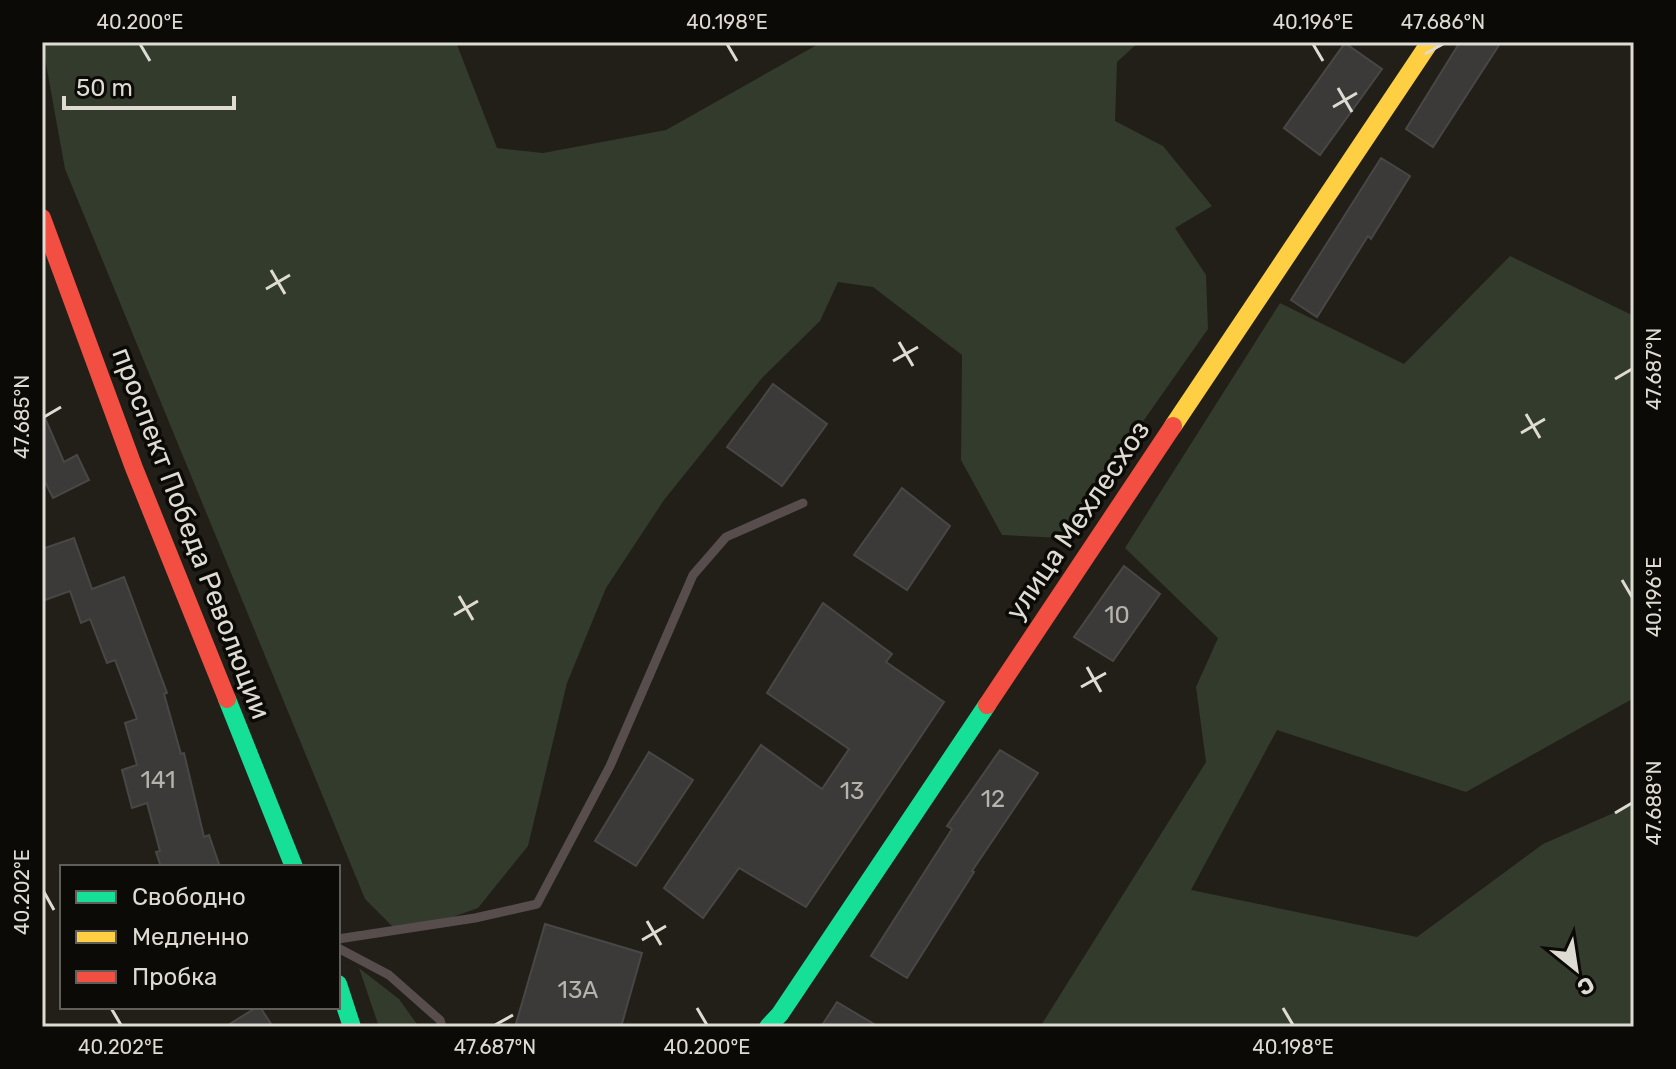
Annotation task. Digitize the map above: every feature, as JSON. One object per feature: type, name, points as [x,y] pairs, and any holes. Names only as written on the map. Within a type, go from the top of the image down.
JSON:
[{"type":"street","name":"улица Мехлесхоз","points":[[768,1027],[780,1014],[1430,42]]},
{"type":"street","name":"проспект Победа Революции","points":[[42,218],[134,468],[293,865]]},
{"type":"street","points":[[340,990],[352,1027]]},
{"type":"lane","points":[[340,939],[475,918],[537,904],[610,766],[693,575],[726,537],[803,503]]},
{"type":"lane","points":[[340,949],[389,975],[440,1020],[442,1027]]},
{"type":"green space","points":[[42,42],[456,42],[497,148],[543,153],[666,130],[822,42],[1139,42],[1117,62],[1115,121],[1163,146],[1212,206],[1175,228],[1206,275],[1208,329],[1061,538],[1002,535],[961,460],[962,355],[873,287],[838,282],[820,321],[762,378],[664,500],[606,588],[567,683],[528,846],[478,908],[436,923],[395,929],[365,899],[65,169]]},
{"type":"green space","points":[[1510,256],[1634,316],[1634,698],[1466,792],[1277,730],[1191,890],[1417,937],[1543,844],[1634,804],[1634,1027],[1040,1027],[1206,762],[1196,687],[1218,638],[1125,548],[1280,303],[1404,364]]},
{"type":"green space","points":[[359,968],[399,999],[419,1027],[379,1027]]},
{"type":"building","points":[[1460,42],[1501,42],[1433,147],[1406,129]]},
{"type":"building","points":[[1345,43],[1382,69],[1320,155],[1284,128]]},
{"type":"building","points":[[1381,158],[1410,176],[1317,317],[1291,300]]},
{"type":"building","points":[[773,384],[827,424],[782,486],[727,447]]},
{"type":"building","points":[[42,411],[64,462],[77,455],[89,480],[53,498],[42,476]]},
{"type":"building","points":[[902,488],[950,526],[907,590],[854,555]]},
{"type":"building","points":[[74,538],[92,589],[124,577],[167,693],[164,694],[181,754],[184,753],[204,837],[209,835],[219,865],[160,865],[156,852],[160,851],[147,803],[132,808],[122,770],[137,765],[125,723],[137,719],[115,660],[107,663],[90,619],[81,623],[70,591],[42,601],[42,549]]},
{"type":"building","points":[[1124,566],[1160,594],[1113,661],[1074,637]]},
{"type":"building","points":[[823,603],[892,654],[886,662],[944,702],[806,907],[739,868],[703,918],[664,888],[761,745],[822,789],[849,749],[767,693]]},
{"type":"building","points":[[1000,750],[1038,773],[972,871],[907,978],[871,956],[952,829],[947,826]]},
{"type":"building","points":[[649,752],[693,780],[636,866],[595,841]]},
{"type":"building","points":[[545,924],[642,953],[621,1027],[515,1027]]},
{"type":"building","points":[[837,1002],[879,1027],[821,1027]]},
{"type":"building","points":[[254,1009],[261,1009],[273,1027],[225,1027]]},
{"type":"traffic: fast","points":[[227,699],[293,865]]},
{"type":"traffic: fast","points":[[768,1027],[780,1014],[987,705]]},
{"type":"traffic: fast","points":[[340,990],[352,1027]]},
{"type":"traffic: slow","points":[[1173,426],[1430,42]]},
{"type":"traffic: jam","points":[[42,218],[134,468],[227,699]]},
{"type":"traffic: jam","points":[[987,705],[1173,426]]}]
